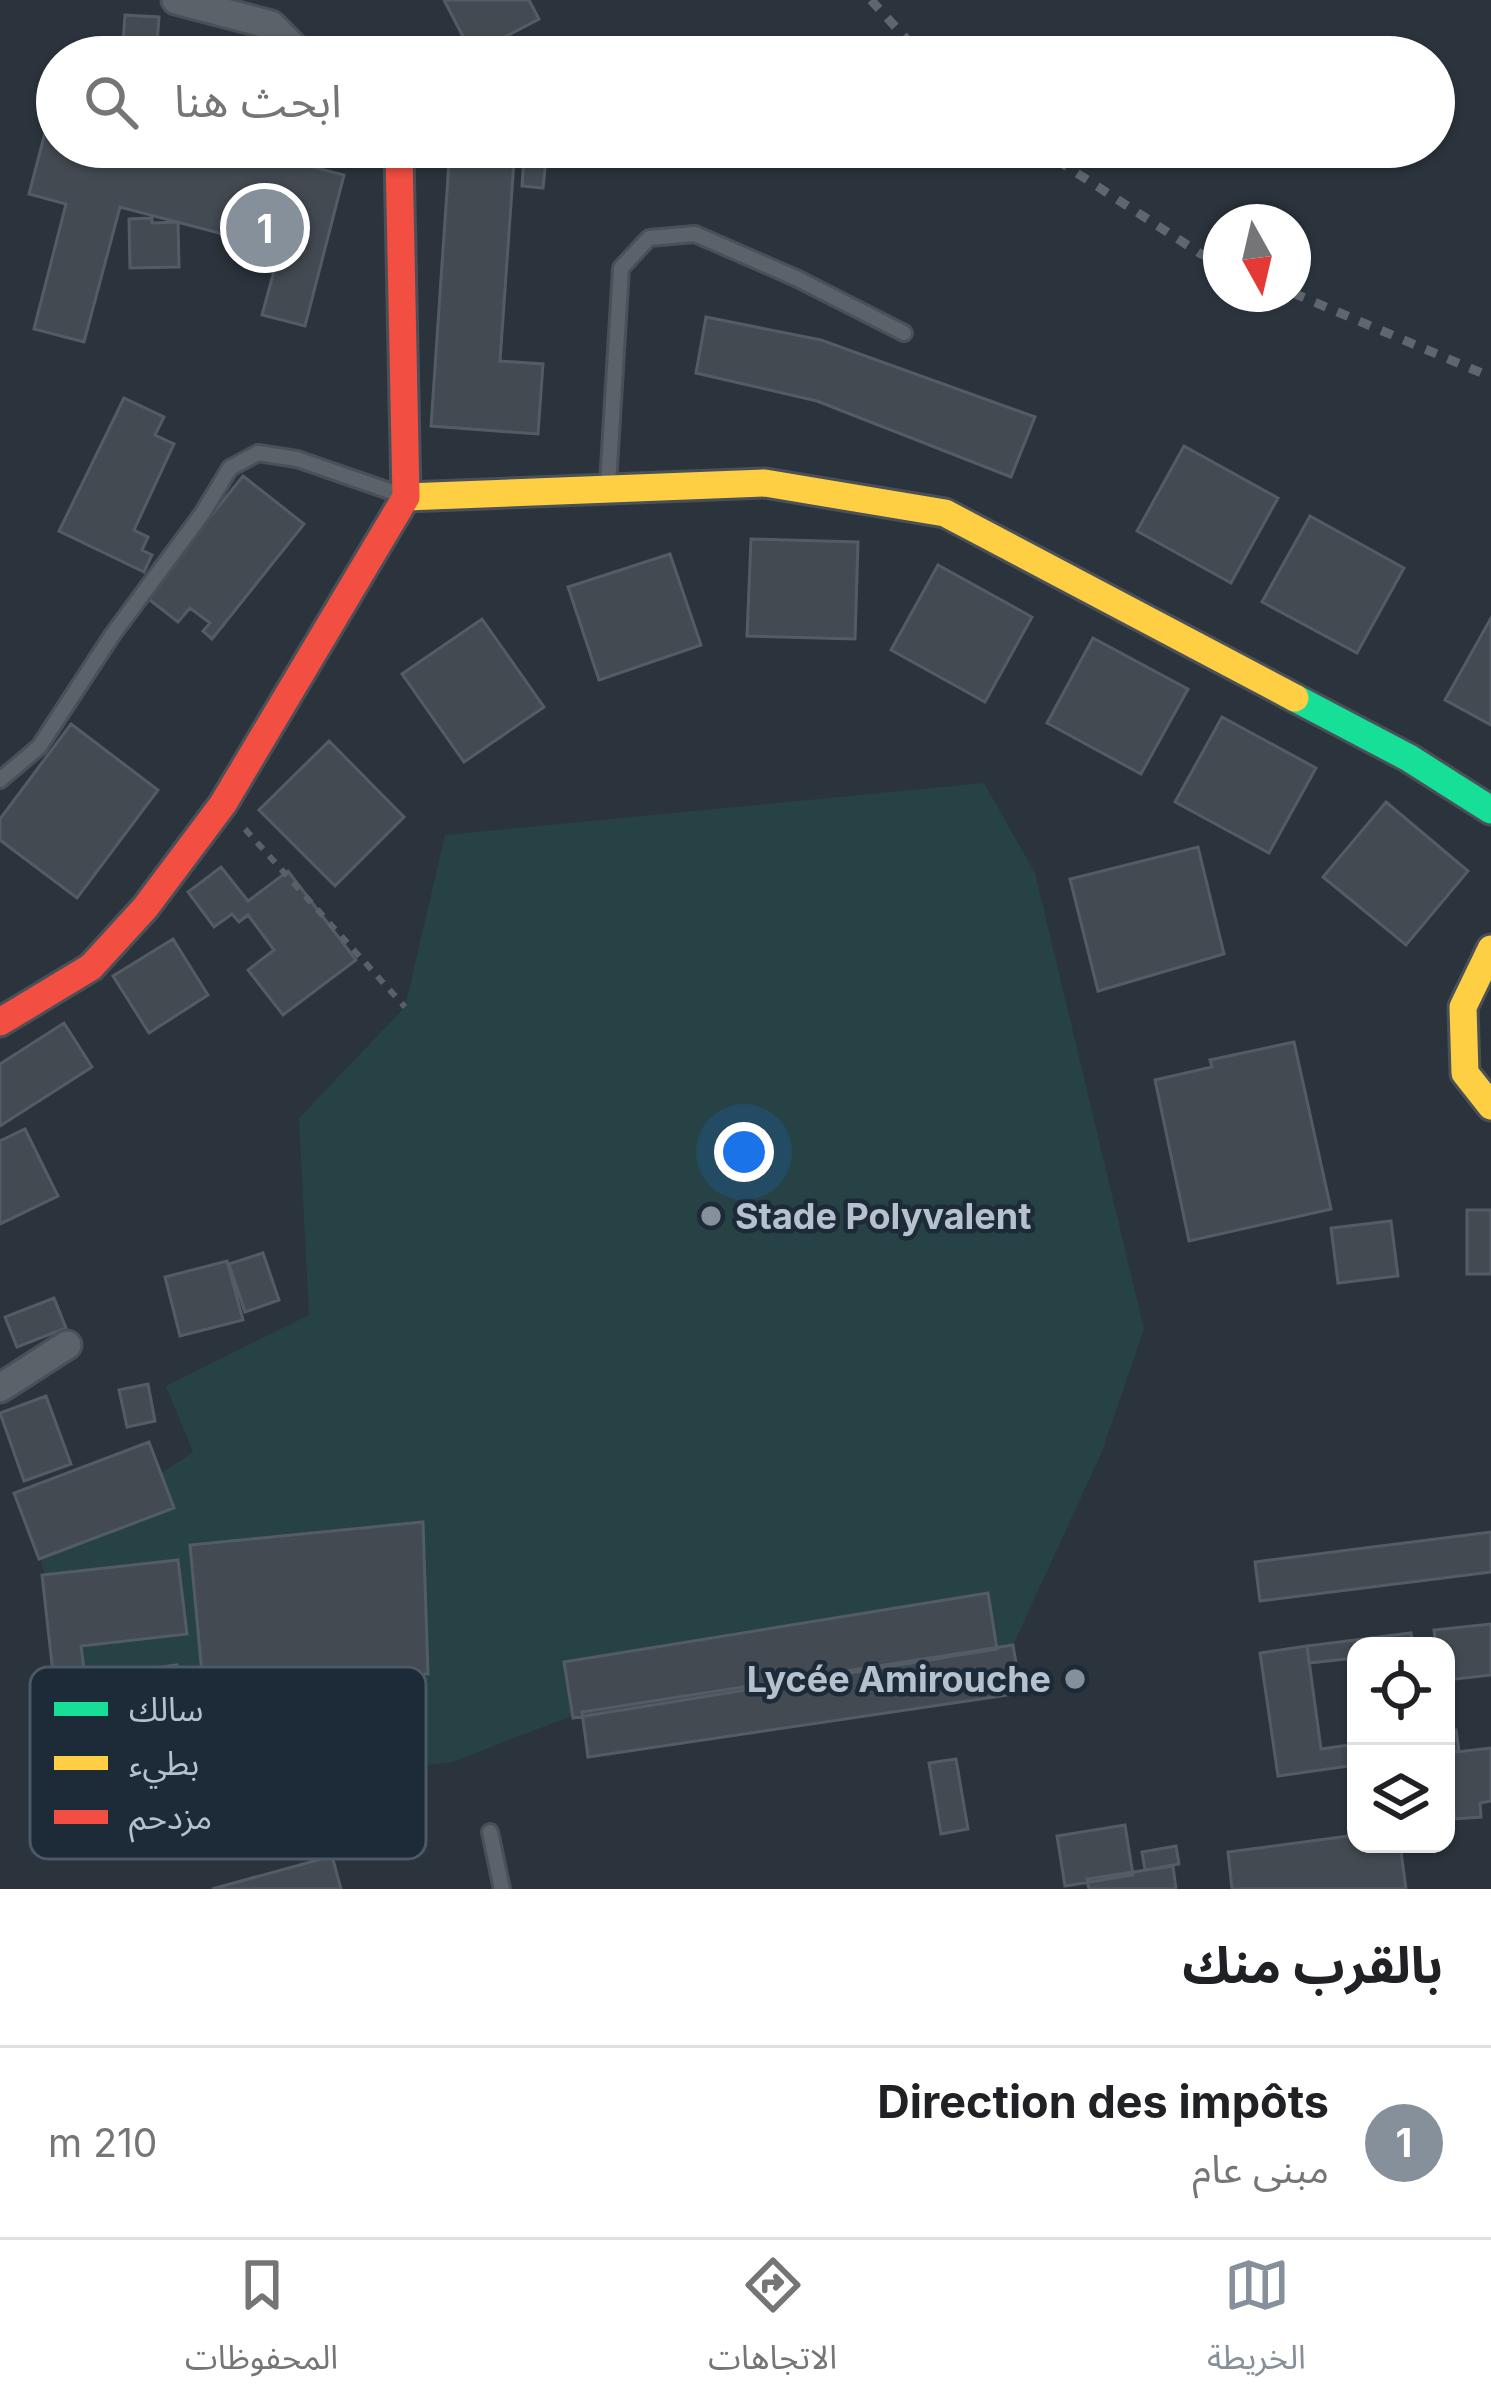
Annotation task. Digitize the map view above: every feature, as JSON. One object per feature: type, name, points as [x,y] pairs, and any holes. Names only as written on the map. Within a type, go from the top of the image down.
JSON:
[{"type":"street","points":[[176,0],[271,25],[282,36]]},
{"type":"street","points":[[0,1022],[91,967],[145,908],[223,804],[406,496],[399,168]]},
{"type":"street","points":[[406,496],[765,483],[945,513],[1408,758],[1491,810]]},
{"type":"street","points":[[1491,949],[1463,1007],[1465,1073],[1491,1106]]},
{"type":"street","points":[[0,1388],[68,1345]]},
{"type":"lane","points":[[608,489],[621,268],[649,238],[694,234],[796,278],[904,333]]},
{"type":"lane","points":[[0,780],[40,748],[113,634],[202,514],[230,468],[258,453],[278,456],[406,496]]},
{"type":"lane","points":[[490,1832],[502,1889]]},
{"type":"path","points":[[223,804],[405,1007]]},
{"type":"green space","name":"Stade Polyvalent","points":[[984,783],[1035,873],[1144,1329],[1101,1454],[1013,1645],[582,1712],[452,1762],[426,1765],[426,1667],[67,1667],[40,1556],[193,1452],[166,1386],[309,1315],[299,1118],[405,1007],[445,835]]},
{"type":"building","points":[[444,0],[529,0],[539,19],[506,36],[463,36]]},
{"type":"building","points":[[125,15],[159,17],[158,36],[123,36]]},
{"type":"building","points":[[36,167],[317,168],[344,175],[305,326],[262,315],[280,249],[120,207],[84,342],[34,329],[66,204],[29,194]]},
{"type":"building","points":[[449,168],[514,168],[500,361],[543,364],[538,434],[431,426]]},
{"type":"building","points":[[523,168],[545,168],[543,188],[522,186]]},
{"type":"building","points":[[152,218],[152,223],[178,222],[179,267],[130,268],[129,219]]},
{"type":"building","points":[[706,317],[821,340],[1035,417],[1011,477],[817,401],[696,373]]},
{"type":"building","points":[[124,398],[164,417],[155,435],[174,444],[134,530],[148,537],[142,550],[152,555],[144,572],[59,531]]},
{"type":"building","points":[[1184,446],[1278,498],[1231,583],[1137,531]]},
{"type":"building","points":[[243,476],[304,524],[212,639],[203,631],[210,623],[190,608],[178,622],[146,597]]},
{"type":"building","points":[[1310,516],[1404,568],[1357,653],[1262,602]]},
{"type":"building","points":[[751,539],[858,542],[855,639],[747,636]]},
{"type":"building","points":[[670,554],[701,645],[599,680],[568,587]]},
{"type":"building","points":[[938,565],[1032,617],[985,702],[891,650]]},
{"type":"building","points":[[1491,618],[1491,725],[1445,700]]},
{"type":"building","points":[[482,619],[544,707],[464,762],[402,674]]},
{"type":"building","points":[[1093,638],[1188,689],[1141,774],[1047,723]]},
{"type":"building","points":[[1222,717],[1316,768],[1269,853],[1175,802]]},
{"type":"building","points":[[71,724],[158,790],[77,898],[0,840],[0,819]]},
{"type":"building","points":[[329,741],[404,817],[335,886],[259,810]]},
{"type":"building","points":[[1386,802],[1468,871],[1406,945],[1323,877]]},
{"type":"building","points":[[1198,847],[1224,954],[1098,991],[1070,879]]},
{"type":"building","points":[[221,867],[248,901],[288,871],[356,960],[283,1015],[248,970],[274,950],[248,915],[239,922],[232,914],[214,927],[188,892]]},
{"type":"building","points":[[173,939],[208,995],[149,1033],[113,976]]},
{"type":"building","points":[[64,1023],[92,1067],[0,1126],[0,1064]]},
{"type":"building","points":[[1294,1042],[1331,1209],[1189,1241],[1155,1080],[1212,1067],[1210,1060]]},
{"type":"building","points":[[25,1129],[58,1196],[0,1224],[0,1141]]},
{"type":"building","points":[[1467,1210],[1491,1210],[1491,1274],[1467,1274]]},
{"type":"building","points":[[1391,1221],[1398,1276],[1338,1283],[1331,1228]]},
{"type":"building","points":[[263,1253],[279,1300],[245,1312],[229,1264]]},
{"type":"building","points":[[227,1261],[243,1320],[180,1336],[165,1277]]},
{"type":"building","points":[[54,1298],[66,1328],[17,1347],[5,1317]]},
{"type":"building","points":[[148,1384],[155,1421],[127,1427],[119,1390]]},
{"type":"building","points":[[46,1396],[71,1464],[24,1481],[0,1413]]},
{"type":"building","points":[[149,1442],[174,1508],[39,1559],[14,1493]]},
{"type":"building","points":[[423,1522],[428,1674],[426,1667],[201,1667],[190,1545]]},
{"type":"building","points":[[1491,1532],[1491,1572],[1260,1601],[1255,1562]]},
{"type":"building","points":[[178,1560],[187,1634],[81,1646],[84,1667],[52,1667],[42,1575]]},
{"type":"building","points":[[988,1593],[997,1649],[573,1718],[564,1662]]},
{"type":"building","points":[[1491,1624],[1491,1675],[1455,1679],[1455,1637],[1435,1637],[1434,1630]]},
{"type":"building","points":[[1347,1641],[1347,1659],[1309,1663],[1307,1646]]},
{"type":"building","points":[[1013,1645],[1021,1693],[588,1757],[582,1712]]},
{"type":"building","points":[[1307,1646],[1321,1749],[1347,1745],[1347,1766],[1278,1776],[1260,1653]]},
{"type":"building","points":[[1491,1748],[1491,1801],[1480,1803],[1481,1817],[1455,1819],[1455,1752]]},
{"type":"building","points":[[956,1759],[968,1829],[941,1834],[929,1763]]},
{"type":"building","points":[[1125,1825],[1133,1875],[1065,1886],[1057,1836]]},
{"type":"building","points":[[1347,1836],[1347,1853],[1401,1853],[1406,1889],[1232,1889],[1228,1852]]},
{"type":"building","points":[[1176,1846],[1179,1864],[1145,1870],[1142,1852]]},
{"type":"building","points":[[333,1859],[341,1889],[212,1889]]},
{"type":"building","points":[[1173,1866],[1176,1889],[1089,1889],[1087,1879]]},
{"type":"railway","points":[[871,0],[904,36]]},
{"type":"railway","points":[[1069,168],[1203,255]]},
{"type":"railway","points":[[1311,301],[1491,377]]},
{"type":"traffic: fast","points":[[1295,698],[1409,758],[1491,810]]},
{"type":"traffic: slow","points":[[406,497],[765,483],[945,513],[1295,698]]},
{"type":"traffic: slow","points":[[1491,949],[1463,1007],[1465,1073],[1491,1106]]},
{"type":"traffic: jam","points":[[0,1022],[91,967],[145,908],[223,804],[406,497],[399,168]]},
{"type":"place","name":"Direction des impôts","points":[[265,228]]},
{"type":"place","name":"Stade Polyvalent","points":[[711,1216]]},
{"type":"place","name":"Lycée Amirouche","points":[[1075,1679]]}]
